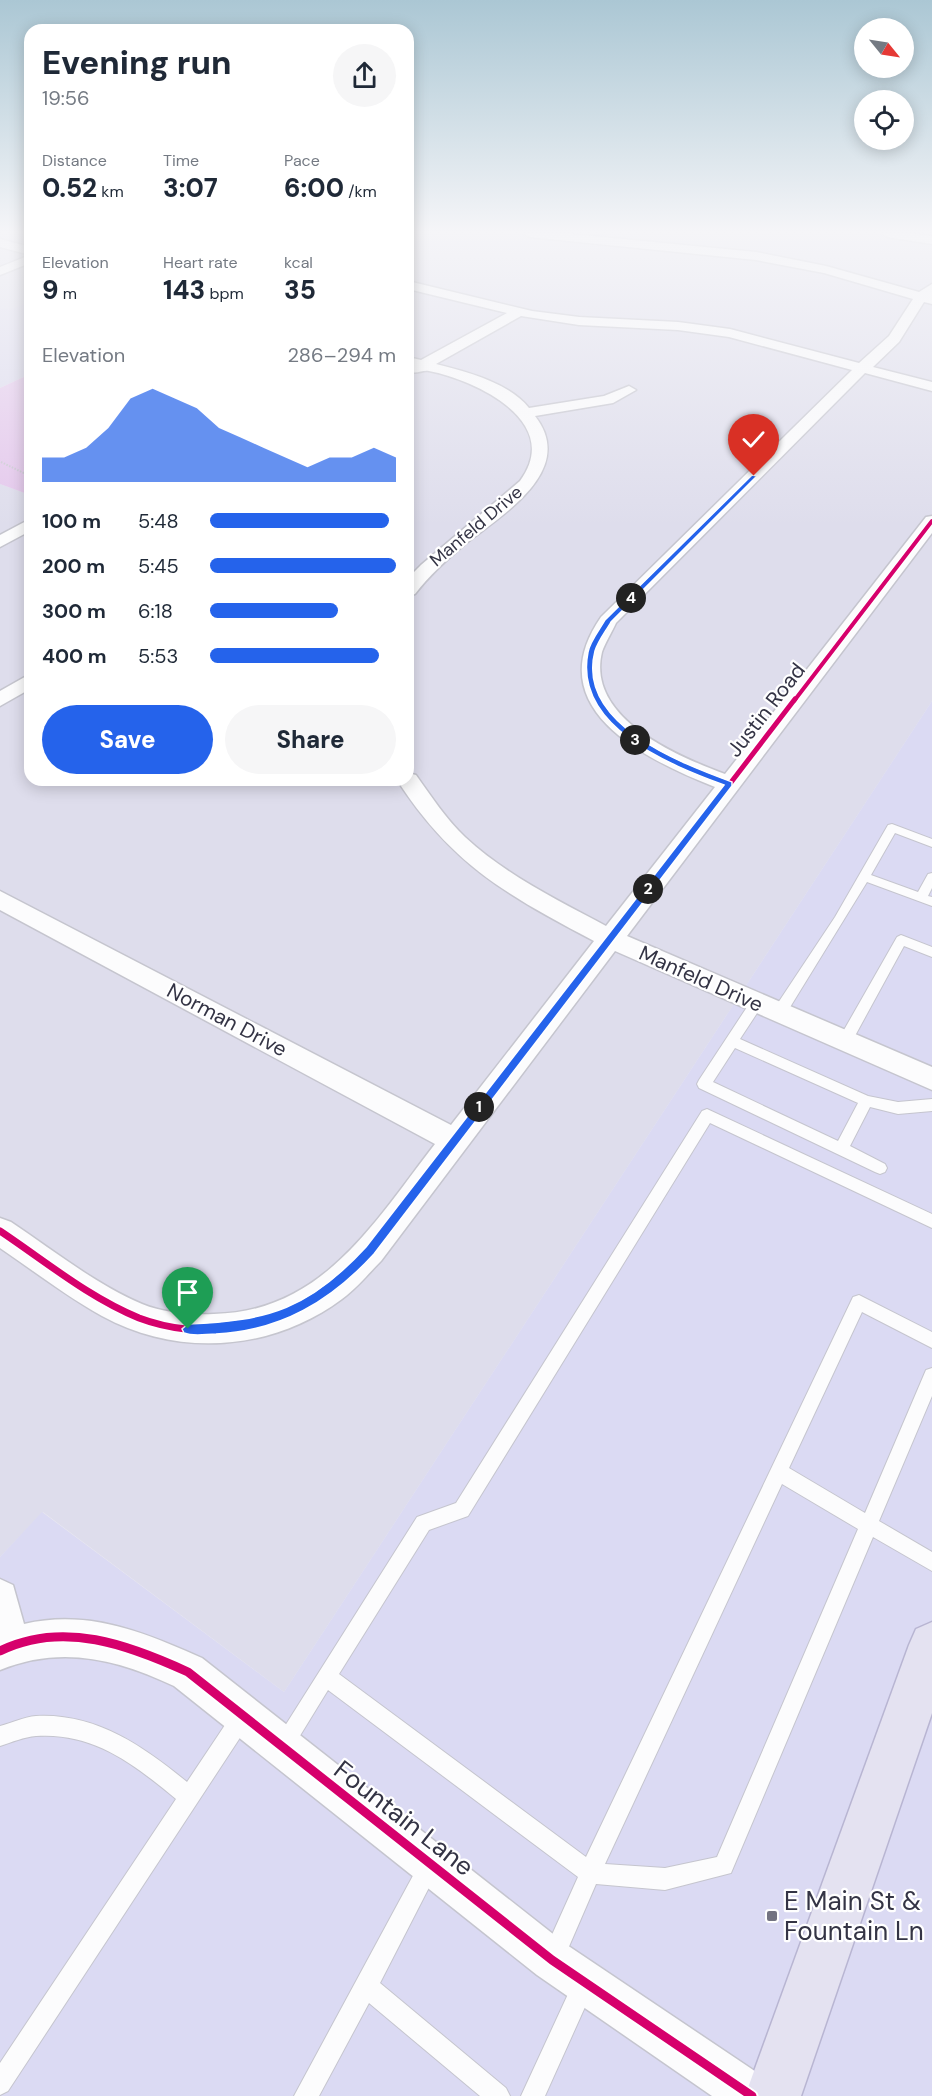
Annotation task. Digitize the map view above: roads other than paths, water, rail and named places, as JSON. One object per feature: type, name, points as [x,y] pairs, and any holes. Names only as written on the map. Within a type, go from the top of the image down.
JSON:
[{"type":"main road","points":[[773,2096],[932,1645]]},
{"type":"street","points":[[416,363],[481,331]]},
{"type":"street","points":[[717,331],[765,340],[932,387]]},
{"type":"street","points":[[729,784],[660,755],[635,740],[615,723],[594,688],[590,669],[592,650],[608,621],[862,368],[885,350],[899,331]]},
{"type":"street","points":[[416,363],[486,386],[526,413],[608,399],[629,390]]},
{"type":"street","name":"Manfeld Drive","points":[[414,583],[434,560],[512,498],[530,479],[540,458],[537,434],[526,413]]},
{"type":"street","name":"Justin Road","points":[[0,1231],[115,1307],[148,1321],[188,1329],[237,1328],[290,1312],[329,1290],[370,1251],[932,521]]},
{"type":"street","points":[[0,542],[24,528]]},
{"type":"street","points":[[0,700],[24,684]]},
{"type":"street","name":"Manfeld Drive","points":[[413,786],[458,842],[523,890],[610,939],[932,1079]]},
{"type":"street","name":"Norman Drive","points":[[0,898],[454,1140]]},
{"type":"street","name":"Fountain Lane","points":[[0,1598],[5,1648],[63,1636],[87,1636],[120,1644],[188,1672],[569,1971],[752,2096]]},
{"type":"lane","points":[[880,1167],[704,1084],[732,1041],[768,1008],[865,877],[892,828],[932,843]]},
{"type":"lane","points":[[865,877],[926,900],[932,877]]},
{"type":"lane","points":[[845,1041],[901,940],[932,952]]},
{"type":"lane","points":[[732,1041],[866,1101],[898,1108],[932,1105]]},
{"type":"lane","points":[[841,1149],[866,1101]]},
{"type":"lane","points":[[282,1746],[423,1523],[462,1510],[708,1115],[932,1221]]},
{"type":"lane","points":[[533,2096],[569,1971],[590,1873],[859,1302],[932,1340]]},
{"type":"lane","points":[[326,1676],[590,1873],[665,1879],[724,1866],[932,1376]]},
{"type":"lane","points":[[778,1472],[932,1562]]},
{"type":"lane","points":[[0,2083],[243,1715]]},
{"type":"lane","points":[[0,1736],[35,1726],[89,1730],[141,1757],[189,1796]]},
{"type":"lane","points":[[306,2096],[430,1864]]},
{"type":"lane","points":[[366,1986],[498,2096]]},
{"type":"place","name":"E Main St & Fountain Ln","points":[[772,1916]]}]
